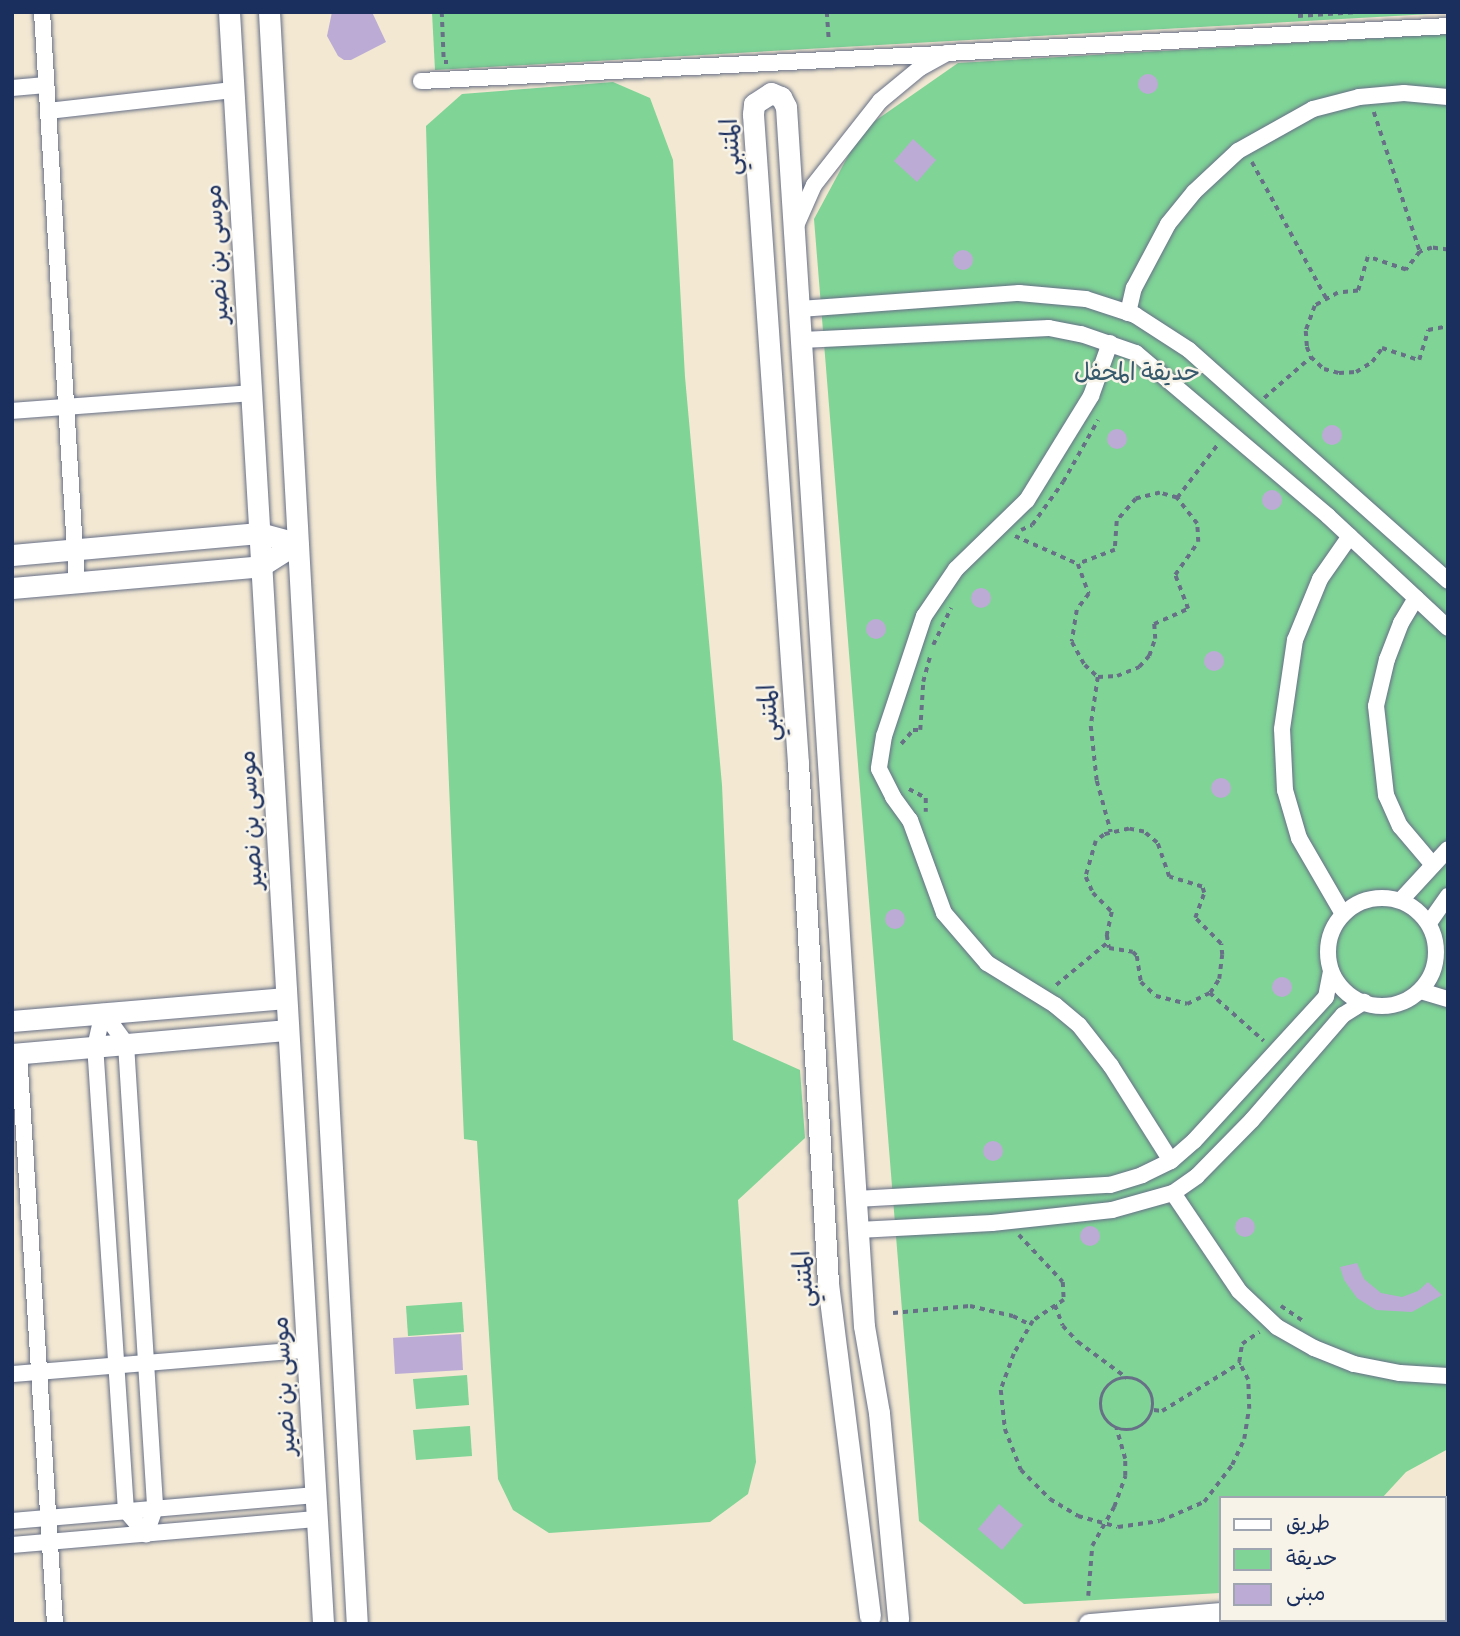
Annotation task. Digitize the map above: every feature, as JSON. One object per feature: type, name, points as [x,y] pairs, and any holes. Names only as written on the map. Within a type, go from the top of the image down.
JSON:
[{"type":"street","points":[[42,12],[77,582]]},
{"type":"street","name":"موسى بن نصير","points":[[229,12],[323,1624]]},
{"type":"street","points":[[270,12],[357,1624]]},
{"type":"street","points":[[421,81],[1448,26]]},
{"type":"street","points":[[794,231],[814,185],[847,139],[880,101],[920,68],[947,53]]},
{"type":"street","points":[[12,88],[46,85]]},
{"type":"street","points":[[48,111],[233,90]]},
{"type":"street","name":"المتنبي","points":[[863,1620],[828,1283],[799,777],[753,114],[754,104],[771,93],[781,97],[786,107],[863,1326],[879,1413],[902,1621]]},
{"type":"street","points":[[1128,313],[1134,288],[1168,224],[1194,192],[1238,150],[1313,109],[1348,100],[1404,93],[1448,97]]},
{"type":"street","points":[[800,309],[1019,293],[1086,299],[1128,313],[1189,350],[1448,581]]},
{"type":"street","points":[[802,340],[1021,327],[1049,328],[1110,343],[1136,353],[1350,536],[1448,628]]},
{"type":"street","points":[[1110,343],[1090,396],[1027,500],[956,569],[924,616],[884,736],[879,769],[892,797],[910,820],[944,913],[987,963],[1055,1005],[1079,1025],[1111,1066],[1171,1161]]},
{"type":"street","points":[[12,411],[251,393]]},
{"type":"street","points":[[12,555],[259,533],[297,543]]},
{"type":"street","points":[[1343,914],[1299,838],[1285,790],[1282,729],[1295,640],[1320,579],[1350,536]]},
{"type":"street","points":[[12,588],[261,566],[297,543]]},
{"type":"street","points":[[1416,598],[1401,623],[1387,659],[1376,706],[1386,794],[1400,826],[1433,865]]},
{"type":"street","points":[[1401,900],[1448,849]]},
{"type":"street","points":[[1429,923],[1448,896]]},
{"type":"street","points":[[1383,897],[1401,900],[1417,909],[1429,923],[1436,940],[1437,958],[1432,976],[1422,991],[1406,1001],[1389,1006],[1364,1002],[1340,987],[1331,971],[1327,954],[1330,936],[1343,914],[1366,899],[1383,897]]},
{"type":"street","points":[[856,1199],[1110,1185],[1171,1161],[1194,1141],[1326,997],[1331,971]]},
{"type":"street","points":[[1422,991],[1448,999]]},
{"type":"street","points":[[12,1021],[286,998]]},
{"type":"street","points":[[858,1230],[1006,1221],[1112,1210],[1172,1193],[1197,1176],[1252,1120],[1343,1015],[1364,1002]]},
{"type":"street","points":[[103,1012],[125,1044],[155,1508],[146,1534]]},
{"type":"street","points":[[103,1012],[95,1046],[126,1511],[146,1534]]},
{"type":"street","points":[[55,1624],[48,1543],[49,1517],[40,1372],[16,1053],[288,1030]]},
{"type":"street","points":[[1172,1193],[1239,1291],[1278,1326],[1314,1348],[1354,1363],[1399,1373],[1448,1376]]},
{"type":"street","points":[[12,1374],[307,1350]]},
{"type":"street","points":[[12,1521],[316,1494]]},
{"type":"street","points":[[12,1545],[316,1519]]},
{"type":"street","points":[[1089,1624],[1218,1613]]},
{"type":"street","points":[[863,1620],[902,1621]]},
{"type":"path","points":[[442,12],[444,62]]},
{"type":"path","points":[[827,12],[829,42]]},
{"type":"path","points":[[1363,114],[1384,111]]},
{"type":"path","points":[[1374,112],[1420,252]]},
{"type":"path","points":[[1242,167],[1256,155]]},
{"type":"path","points":[[1251,160],[1326,298]]},
{"type":"path","points":[[1448,250],[1432,248],[1420,252],[1406,270],[1368,257],[1358,291],[1326,298],[1315,306],[1306,331],[1311,357],[1324,369],[1339,373],[1356,372],[1372,362],[1382,348],[1419,360],[1428,330],[1448,326]]},
{"type":"path","points":[[1252,409],[1311,357]]},
{"type":"path","points":[[1006,543],[1032,525],[1063,482],[1104,409]]},
{"type":"path","points":[[1177,498],[1229,430]]},
{"type":"path","points":[[1015,536],[1078,564],[1090,594],[1077,610],[1072,642],[1085,665],[1098,677],[1117,676],[1139,667],[1149,656],[1155,639],[1154,624],[1188,609],[1175,575],[1198,542],[1197,524],[1177,498],[1160,493],[1136,499],[1117,521],[1115,550],[1078,564]]},
{"type":"path","points":[[898,748],[904,738],[920,730],[923,682],[929,659],[953,605]]},
{"type":"path","points":[[1098,677],[1091,726],[1097,781],[1111,832]]},
{"type":"path","points":[[905,786],[926,799],[928,820]]},
{"type":"path","points":[[1129,829],[1152,837],[1169,877],[1194,883],[1204,889],[1195,918],[1221,944],[1219,979],[1210,993],[1187,1003],[1164,1000],[1141,982],[1137,957],[1133,952],[1110,948],[1107,943],[1112,912],[1093,893],[1086,877],[1096,841],[1111,832],[1129,829]]},
{"type":"path","points":[[1056,985],[1107,943]]},
{"type":"path","points":[[1046,981],[1056,985],[1063,994]]},
{"type":"path","points":[[1210,993],[1276,1052]]},
{"type":"path","points":[[1006,1221],[1063,1282],[1064,1300],[1031,1325],[1014,1354],[1001,1390],[1004,1429],[1021,1470],[1050,1499],[1078,1516],[1118,1527],[1160,1521],[1204,1502],[1233,1465],[1244,1439],[1249,1409],[1248,1380],[1240,1363],[1242,1345],[1260,1331],[1278,1326]]},
{"type":"path","points":[[1271,1297],[1313,1328]]},
{"type":"path","points":[[1055,1305],[1063,1326],[1078,1342],[1127,1378],[1145,1385],[1151,1392],[1153,1410],[1150,1418],[1137,1429],[1116,1428]]},
{"type":"path","points":[[893,1313],[970,1306],[1013,1316],[1031,1325]]},
{"type":"path","points":[[1153,1410],[1162,1411],[1240,1363]]},
{"type":"path","points":[[1088,1596],[1092,1546],[1106,1523],[1125,1476],[1125,1459],[1116,1428],[1103,1414],[1101,1398],[1112,1383],[1127,1378]]},
{"type":"green space","points":[[432,12],[1448,12],[1448,13],[435,70]]},
{"type":"green space","name":"حديقة المحفل","points":[[1448,34],[1448,1449],[1406,1472],[1384,1496],[1218,1496],[1218,1593],[1024,1604],[919,1521],[814,219],[862,130],[958,63]]},
{"type":"green space","points":[[613,82],[650,98],[673,160],[685,377],[722,785],[733,1040],[800,1070],[805,1138],[738,1200],[756,1462],[748,1494],[710,1522],[549,1533],[513,1510],[498,1479],[477,1141],[464,1139],[436,477],[426,126],[462,94]]},
{"type":"green space","points":[[462,1302],[464,1332],[408,1336],[406,1306]]},
{"type":"green space","points":[[467,1375],[469,1405],[416,1409],[413,1379]]},
{"type":"green space","points":[[470,1426],[472,1456],[416,1460],[413,1430]]},
{"type":"building","points":[[332,12],[372,12],[386,42],[351,60],[344,60],[338,56],[327,36]]},
{"type":"building","points":[[1148,74],[1155,77],[1158,84],[1155,91],[1148,94],[1141,91],[1138,84],[1141,77]]},
{"type":"building","points":[[913,139],[936,160],[917,182],[894,161]]},
{"type":"building","points":[[963,250],[970,253],[973,260],[970,267],[963,270],[956,267],[953,260],[956,253]]},
{"type":"building","points":[[1332,425],[1339,428],[1342,435],[1339,442],[1332,445],[1325,442],[1322,435],[1325,428]]},
{"type":"building","points":[[1117,429],[1124,432],[1127,439],[1124,446],[1117,449],[1110,446],[1107,439],[1110,432]]},
{"type":"building","points":[[1272,490],[1279,493],[1282,500],[1279,507],[1272,510],[1265,507],[1262,500],[1265,493]]},
{"type":"building","points":[[981,588],[988,591],[991,598],[988,605],[981,608],[974,605],[971,598],[974,591]]},
{"type":"building","points":[[876,619],[883,622],[886,629],[883,636],[876,639],[869,636],[866,629],[869,622]]},
{"type":"building","points":[[1214,651],[1221,654],[1224,661],[1221,668],[1214,671],[1207,668],[1204,661],[1207,654]]},
{"type":"building","points":[[1221,778],[1228,781],[1231,788],[1228,795],[1221,798],[1214,795],[1211,788],[1214,781]]},
{"type":"building","points":[[895,909],[902,912],[905,919],[902,926],[895,929],[888,926],[885,919],[888,912]]},
{"type":"building","points":[[1282,977],[1289,980],[1292,987],[1289,994],[1282,997],[1275,994],[1272,987],[1275,980]]},
{"type":"building","points":[[993,1141],[1000,1144],[1003,1151],[1000,1158],[993,1161],[986,1158],[983,1151],[986,1144]]},
{"type":"building","points":[[1245,1217],[1252,1220],[1255,1227],[1252,1234],[1245,1237],[1238,1234],[1235,1227],[1238,1220]]},
{"type":"building","points":[[1090,1226],[1097,1229],[1100,1236],[1097,1243],[1090,1246],[1083,1243],[1080,1236],[1083,1229]]},
{"type":"building","points":[[1357,1263],[1364,1279],[1381,1293],[1402,1297],[1418,1291],[1428,1282],[1442,1295],[1412,1312],[1376,1310],[1357,1298],[1344,1280],[1340,1267]]},
{"type":"building","points":[[461,1334],[463,1370],[395,1374],[393,1338]]},
{"type":"building","points":[[999,1504],[1023,1525],[1002,1550],[978,1529]]}]
